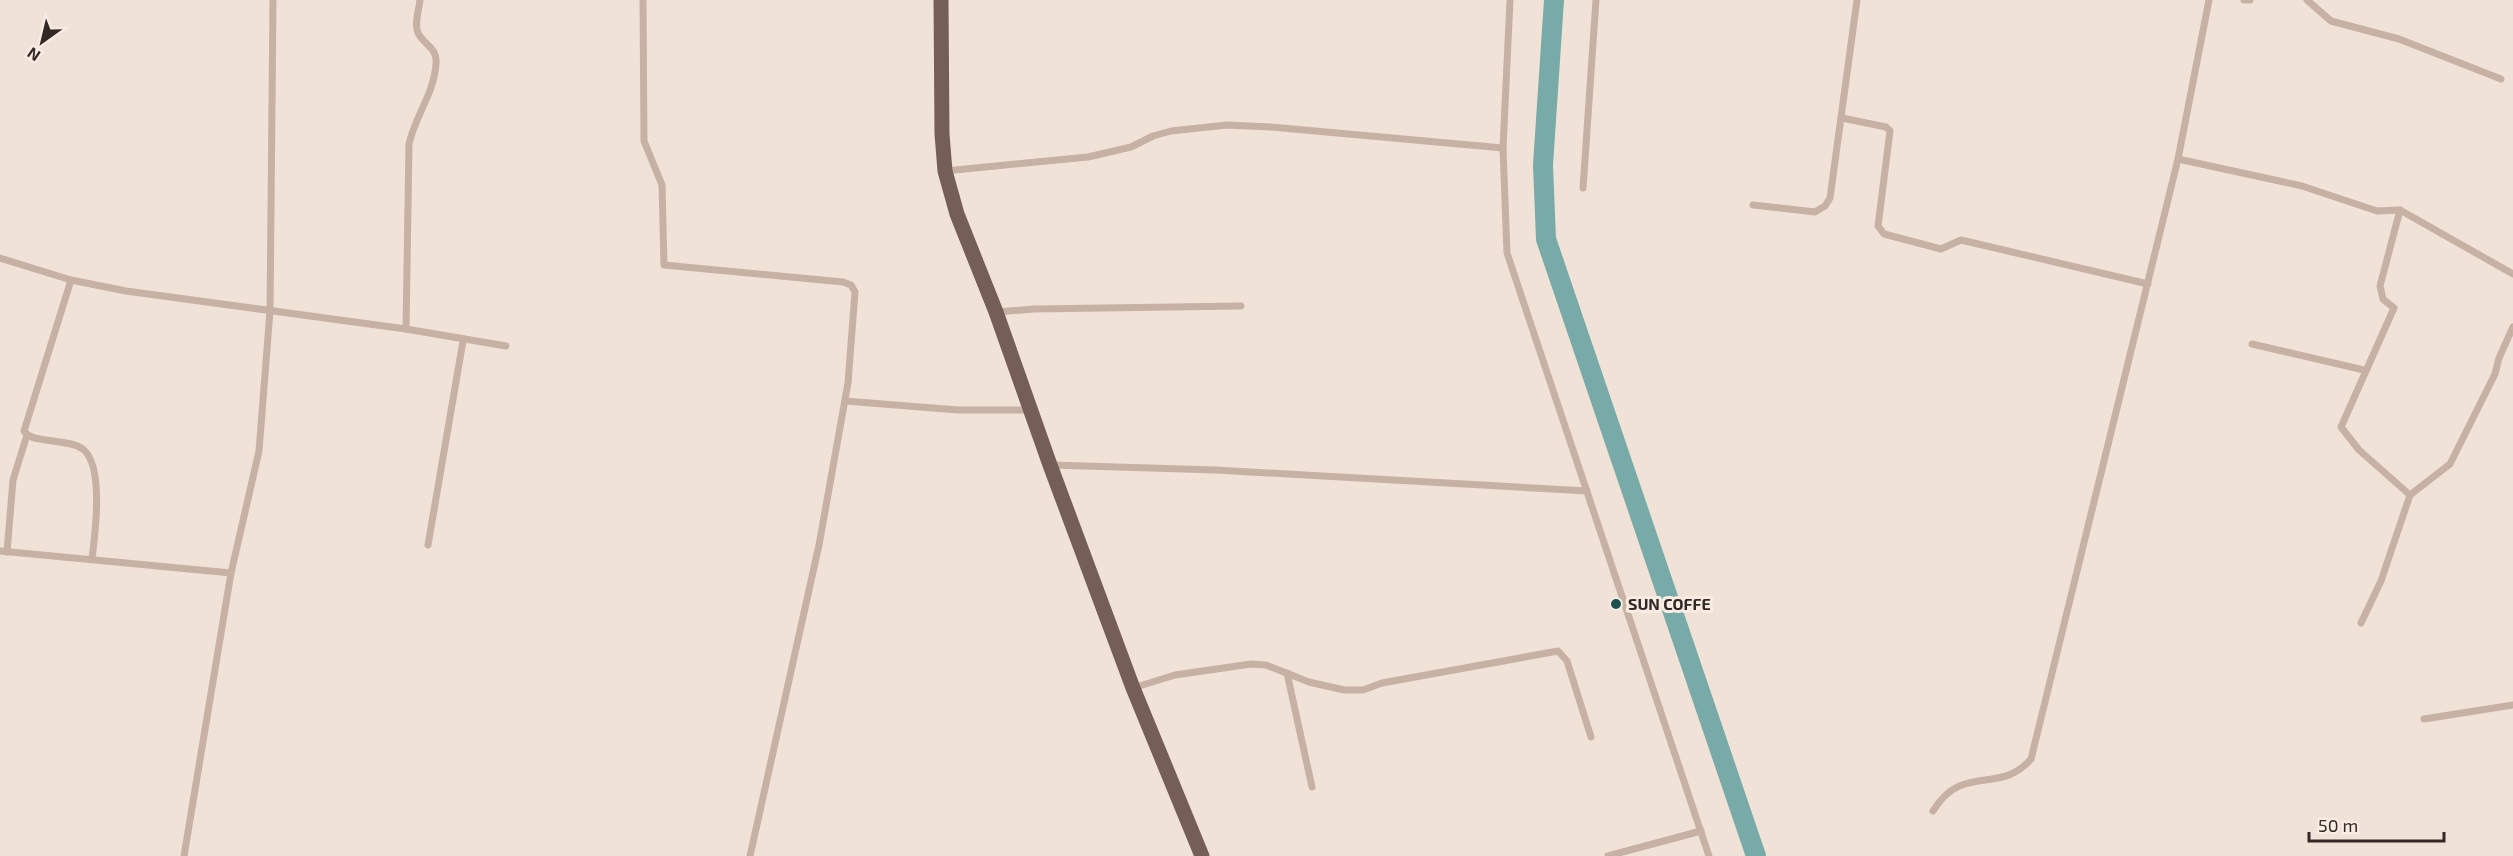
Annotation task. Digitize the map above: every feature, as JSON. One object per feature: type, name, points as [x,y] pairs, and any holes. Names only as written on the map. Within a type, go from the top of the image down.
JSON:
[{"type":"main road","points":[[941,0],[945,171],[957,214],[996,312],[1133,688],[1202,856]]},
{"type":"lane","points":[[184,856],[231,573],[256,472],[270,311],[273,0]]},
{"type":"lane","points":[[406,329],[409,144],[415,123],[430,93],[437,62],[435,51],[419,34],[416,23],[420,0]]},
{"type":"lane","points":[[644,0],[644,141],[662,185],[664,214],[662,263],[668,267],[851,285],[855,292],[845,401],[794,665],[750,856]]},
{"type":"lane","points":[[1510,0],[1503,148],[1507,254],[1709,856]]},
{"type":"lane","points":[[1583,188],[1596,0]]},
{"type":"lane","points":[[1753,205],[1815,212],[1825,207],[1830,198],[1857,0]]},
{"type":"lane","points":[[1933,811],[1943,795],[1956,785],[2009,776],[2023,768],[2031,759],[2178,159],[2209,0]]},
{"type":"lane","points":[[2244,0],[2250,0]]},
{"type":"lane","points":[[2307,0],[2331,21],[2399,39],[2501,79]]},
{"type":"lane","points":[[1842,118],[1886,127],[1890,131],[1878,226],[1884,234],[1941,249],[1961,240],[2148,284]]},
{"type":"lane","points":[[945,171],[1088,157],[1131,147],[1153,136],[1171,131],[1227,126],[1271,127],[1503,148]]},
{"type":"lane","points":[[2178,159],[2302,186],[2377,211],[2400,210],[2513,274]]},
{"type":"lane","points":[[2400,210],[2380,286],[2383,299],[2394,308],[2364,370],[2341,427],[2359,450],[2410,495]]},
{"type":"lane","points":[[0,258],[71,280],[183,300],[406,329],[463,341],[506,346]]},
{"type":"lane","points":[[71,280],[24,425],[27,435],[13,480],[4,551],[231,573]]},
{"type":"lane","points":[[996,312],[1034,309],[1241,306]]},
{"type":"lane","points":[[2361,623],[2381,581],[2410,495],[2450,464],[2495,374],[2499,358],[2513,327]]},
{"type":"lane","points":[[428,545],[463,341]]},
{"type":"lane","points":[[2252,344],[2364,370]]},
{"type":"lane","points":[[845,401],[958,410],[1030,410]]},
{"type":"lane","points":[[27,435],[80,446],[88,454],[94,474],[98,509],[92,559]]},
{"type":"lane","points":[[1050,465],[1215,470],[1587,491]]},
{"type":"lane","points":[[1133,688],[1175,675],[1251,664],[1266,665],[1324,686],[1344,690],[1363,690],[1382,683],[1558,651],[1567,661],[1592,737]]},
{"type":"lane","points":[[1287,673],[1312,788]]},
{"type":"lane","points":[[2424,719],[2513,705]]},
{"type":"lane","points":[[1608,856],[1701,831]]},
{"type":"waterway","points":[[1554,0],[1543,165],[1546,239],[1756,856]]},
{"type":"place","name":"SUN COFFE","points":[[1616,604]]}]
